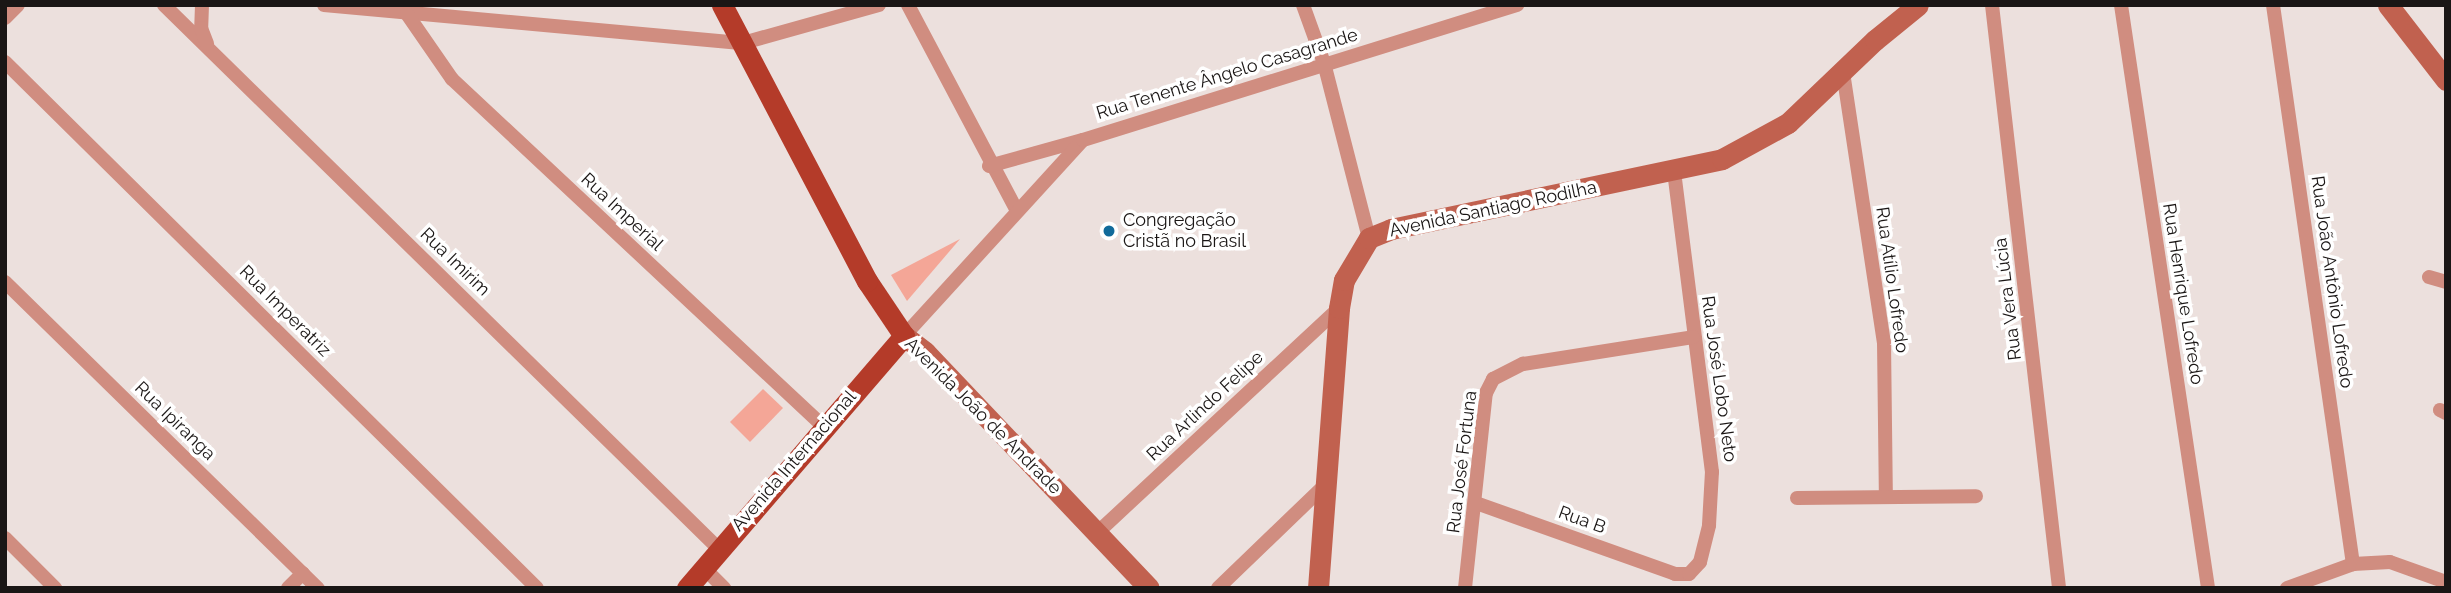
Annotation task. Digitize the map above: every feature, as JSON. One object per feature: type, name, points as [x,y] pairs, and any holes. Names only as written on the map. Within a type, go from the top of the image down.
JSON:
[{"type":"main road","name":"Avenida João de Andrade","points":[[722,5],[867,281],[904,336],[925,352],[1149,588]]},
{"type":"main road","name":"Avenida Santiago Rodilha","points":[[1318,588],[1343,280],[1370,238],[1391,229],[1722,159],[1758,143],[1788,124],[1918,5]]},
{"type":"main road","points":[[2388,5],[2446,80]]},
{"type":"main road","name":"Avenida Internacional","points":[[687,588],[718,548],[904,336]]},
{"type":"street","points":[[5,18],[18,5]]},
{"type":"street","name":"Rua Imirim","points":[[164,5],[718,548]]},
{"type":"street","points":[[202,5],[201,29],[208,49]]},
{"type":"street","points":[[324,5],[743,43],[879,5]]},
{"type":"street","points":[[908,5],[989,166],[1017,211]]},
{"type":"street","points":[[1303,5],[1324,63],[1370,238]]},
{"type":"street","name":"Rua Tenente Ângelo Casagrande","points":[[904,336],[1083,140],[1517,5]]},
{"type":"street","name":"Rua Vera Lúcia","points":[[1992,5],[2059,588]]},
{"type":"street","name":"Rua Henrique Lofredo","points":[[2121,5],[2208,588]]},
{"type":"street","name":"Rua João Antônio Lofredo","points":[[2273,5],[2353,564]]},
{"type":"street","name":"Rua Imperial","points":[[407,14],[452,79],[824,427]]},
{"type":"street","name":"Rua Imperatriz","points":[[5,62],[537,588]]},
{"type":"street","name":"Rua Atílio Lofredo","points":[[1843,72],[1884,342],[1886,495]]},
{"type":"street","points":[[989,166],[1083,140]]},
{"type":"street","name":"Rua José Lobo Neto","points":[[1674,170],[1712,503],[1700,562],[1689,574],[1675,574]]},
{"type":"street","points":[[2429,277],[2446,282]]},
{"type":"street","name":"Rua Ipiranga","points":[[5,282],[318,588]]},
{"type":"street","name":"Rua Arlindo Felipe","points":[[1097,533],[1339,308]]},
{"type":"street","name":"Rua José Fortuna","points":[[1465,588],[1486,393],[1505,369],[1693,337]]},
{"type":"street","points":[[1218,588],[1326,484]]},
{"type":"street","points":[[1797,498],[1976,496]]},
{"type":"street","name":"Rua B","points":[[1476,503],[1675,574]]},
{"type":"street","points":[[5,538],[55,588]]},
{"type":"street","points":[[2287,588],[2353,564],[2390,562],[2446,582]]},
{"type":"street","points":[[703,567],[724,588]]},
{"type":"street","points":[[288,588],[303,573]]},
{"type":"shaded area","points":[[960,239],[907,301],[891,275]]},
{"type":"shaded area","points":[[763,389],[783,408],[750,442],[730,422]]},
{"type":"waterway","points":[[2356,588],[2370,588]]},
{"type":"place","name":"Congregação Cristã no Brasil","points":[[1109,231]]}]
